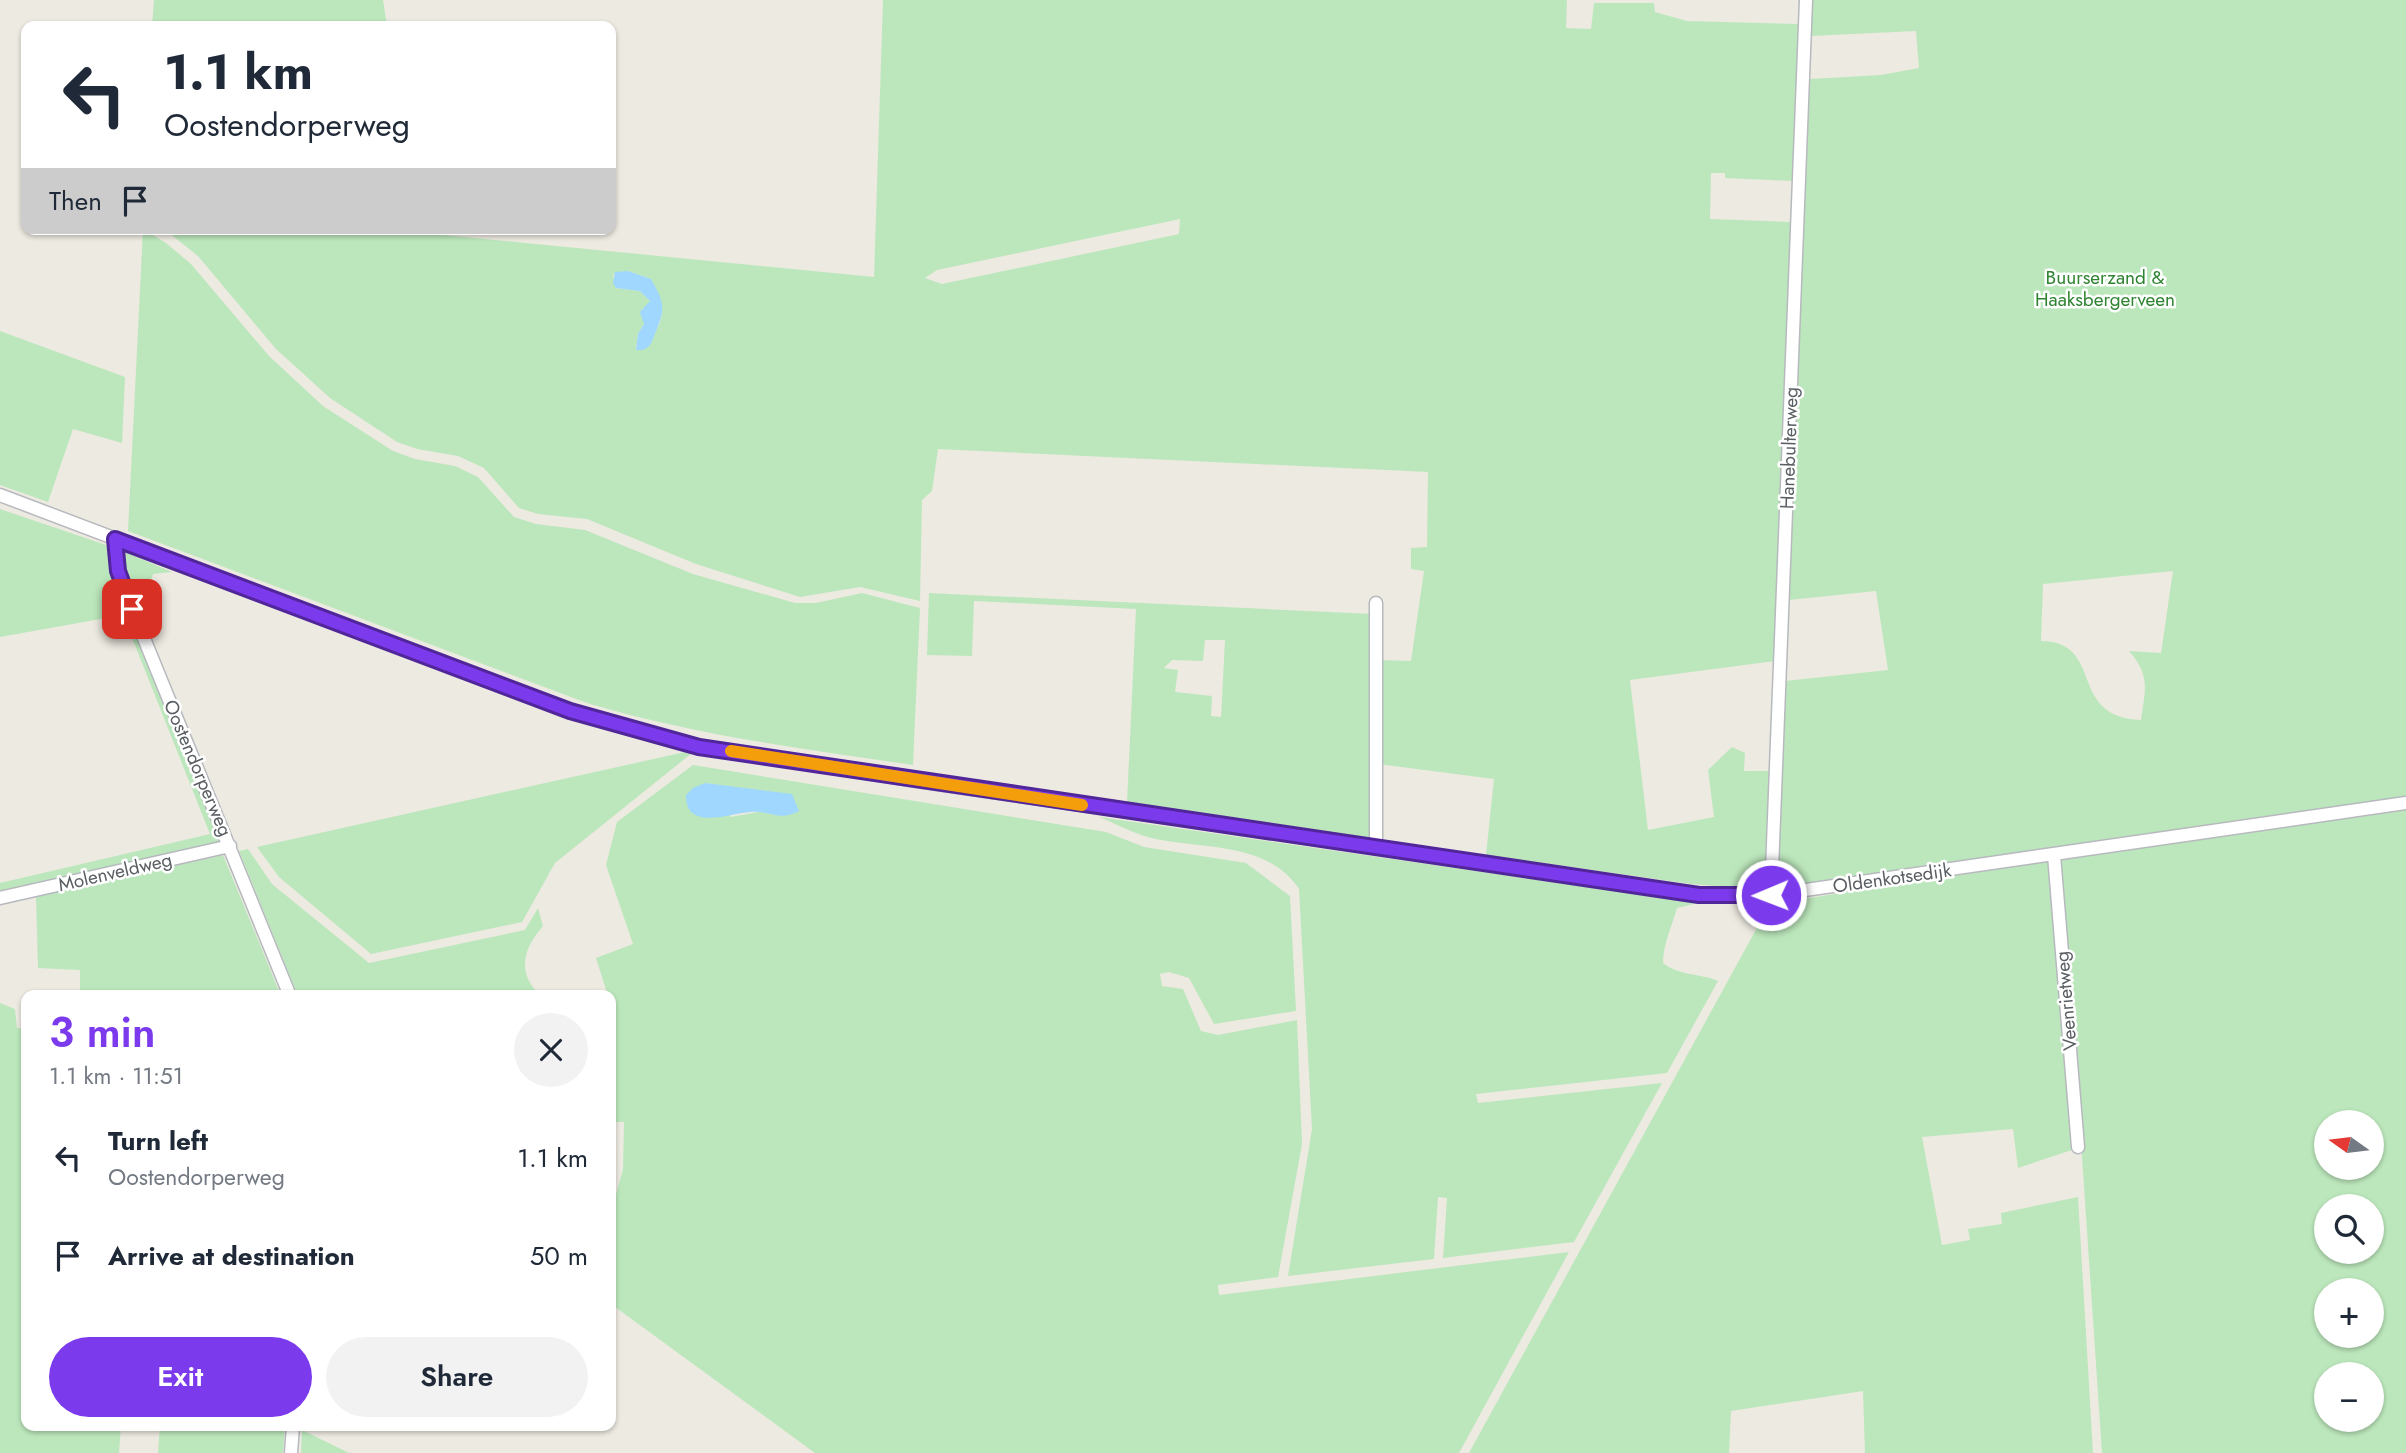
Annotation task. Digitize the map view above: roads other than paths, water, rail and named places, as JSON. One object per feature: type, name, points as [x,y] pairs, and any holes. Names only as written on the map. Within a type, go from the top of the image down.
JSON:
[{"type":"street","name":"Hanebulterweg","points":[[1771,895],[1806,0]]},
{"type":"street","name":"Oldenkotsedijk","points":[[0,495],[570,711],[681,743],[917,781],[1699,895],[1771,895],[2406,803]]},
{"type":"street","name":"Oostendorperweg","points":[[115,539],[118,571],[127,597],[288,990]]},
{"type":"street","points":[[1376,604],[1376,848]]},
{"type":"street","name":"Molenveldweg","points":[[0,898],[230,846]]},
{"type":"street","name":"Veenrietweg","points":[[2054,855],[2078,1147]]},
{"type":"street","points":[[291,1453],[293,1431]]},
{"type":"water","points":[[628,271],[651,279],[662,308],[652,341],[648,347],[641,350],[636,350],[638,334],[644,324],[640,312],[650,301],[640,291],[616,288],[613,283],[615,272]]},
{"type":"water","points":[[705,783],[792,794],[799,811],[785,816],[758,812],[701,817],[693,813],[688,806],[686,795],[693,788]]},
{"type":"park label","name":"Buurserzand & Haaksbergerveen","points":[[2105,288]]}]
